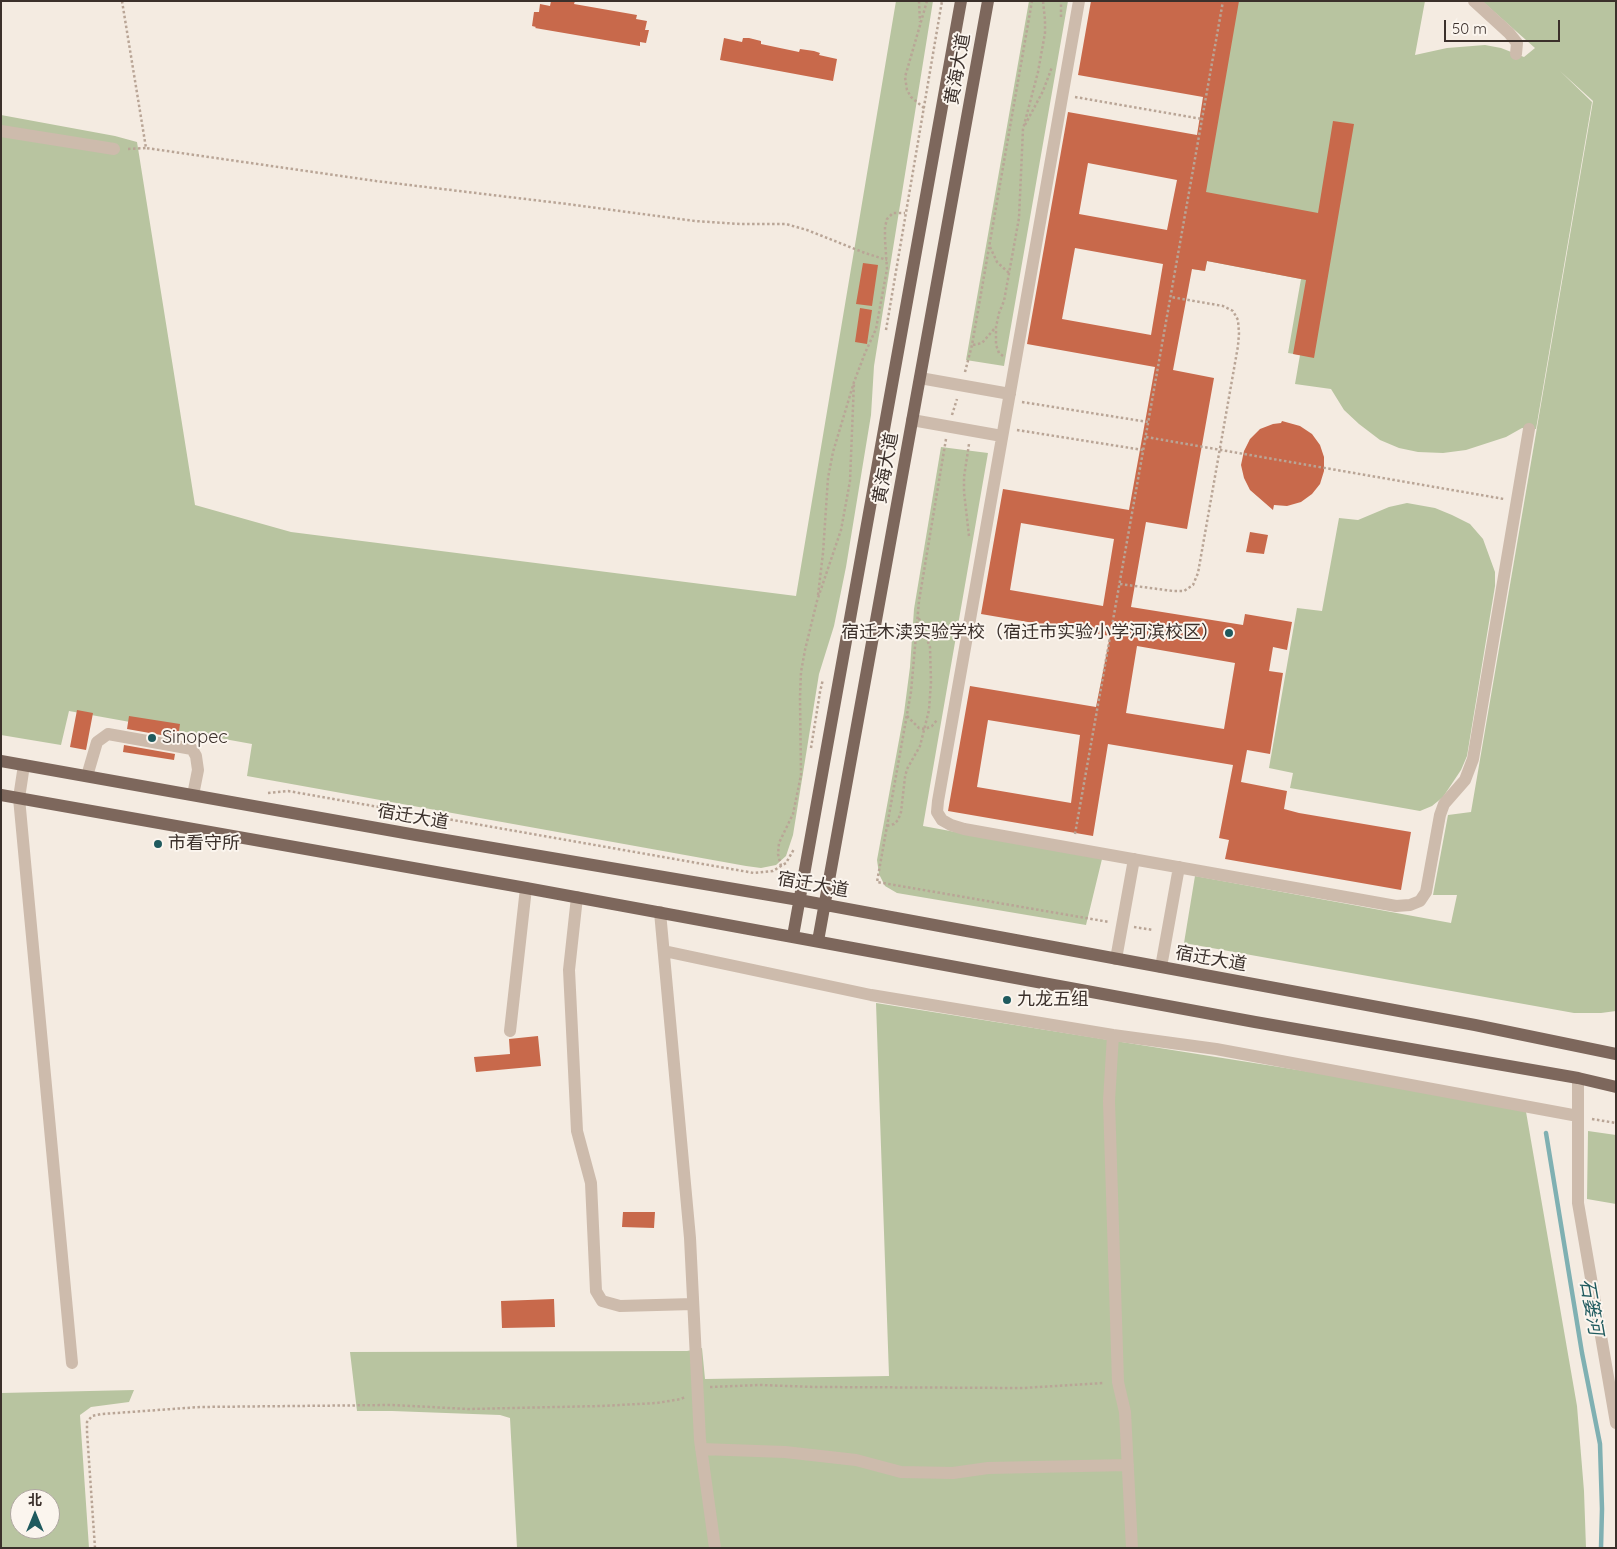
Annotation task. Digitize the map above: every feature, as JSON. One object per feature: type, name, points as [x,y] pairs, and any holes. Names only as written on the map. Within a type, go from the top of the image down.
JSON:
[{"type":"main road","name":"黄海大道","points":[[793,936],[961,1]]},
{"type":"main road","name":"黄海大道","points":[[818,941],[988,1]]},
{"type":"main road","name":"宿迁大道","points":[[1,761],[416,835],[799,900],[1512,1032],[1616,1054]]},
{"type":"main road","points":[[1,795],[793,936],[1254,1022],[1578,1078],[1616,1087]]},
{"type":"street","points":[[1079,1],[939,792],[937,812],[942,820],[964,829],[1396,906],[1410,905],[1420,901],[1426,892],[1440,815],[1444,804],[1465,780],[1473,759],[1529,429]]},
{"type":"street","points":[[1474,1],[1509,33],[1517,43],[1516,54]]},
{"type":"street","points":[[1,131],[114,149]]},
{"type":"street","points":[[920,378],[1009,397]]},
{"type":"street","points":[[912,420],[972,430],[1003,432]]},
{"type":"street","points":[[87,776],[97,742],[108,734],[192,749],[196,756],[198,770],[193,795]]},
{"type":"street","points":[[24,765],[19,798],[72,1363]]},
{"type":"street","points":[[1116,959],[1134,859]]},
{"type":"street","points":[[1161,968],[1179,867]]},
{"type":"street","points":[[510,1031],[526,888]]},
{"type":"street","points":[[577,897],[569,970],[577,1132],[591,1182],[596,1291],[602,1301],[620,1306],[693,1304]]},
{"type":"street","points":[[660,912],[690,1238],[701,1449],[715,1548]]},
{"type":"street","points":[[664,952],[871,994],[1112,1034],[1216,1049],[1578,1116]]},
{"type":"street","points":[[1112,1034],[1110,1101],[1118,1382],[1125,1412],[1132,1548]]},
{"type":"street","points":[[1578,1078],[1578,1203],[1616,1423]]},
{"type":"street","points":[[701,1449],[785,1452],[856,1460],[901,1472],[953,1473],[988,1468],[1128,1465]]},
{"type":"path","points":[[122,1],[146,148]]},
{"type":"path","points":[[919,1],[920,27]]},
{"type":"path","points":[[924,108],[911,97],[905,85],[906,69],[927,1]]},
{"type":"path","points":[[884,339],[942,1]]},
{"type":"path","points":[[1014,366],[999,353],[996,345],[996,327],[1010,274],[1019,218],[1023,128],[1038,72],[1045,33],[1046,20],[1043,1]]},
{"type":"path","points":[[1060,25],[1061,1]]},
{"type":"path","points":[[1073,848],[1223,1]]},
{"type":"path","points":[[1023,128],[1043,91],[1053,64]]},
{"type":"path","points":[[1062,94],[1202,119]]},
{"type":"path","points":[[114,149],[146,148],[376,181],[695,221],[740,224],[786,224],[887,260]]},
{"type":"path","points":[[817,602],[823,553],[828,478],[835,444],[854,382],[876,329],[884,294],[887,269],[885,227],[887,219],[893,213],[906,213]]},
{"type":"path","points":[[989,246],[997,262],[1010,274]]},
{"type":"path","points":[[1120,584],[1173,591],[1184,591],[1193,585],[1198,573],[1220,450],[1238,346],[1238,320],[1233,311],[1223,306],[1170,297]]},
{"type":"path","points":[[972,345],[982,343],[996,327]]},
{"type":"path","points":[[781,866],[778,854],[779,843],[793,814],[799,784],[801,672],[817,602],[836,547],[850,480],[854,382]]},
{"type":"path","points":[[1009,397],[1148,422]]},
{"type":"path","points":[[969,540],[964,477],[972,430]]},
{"type":"path","points":[[1003,432],[1143,450]]},
{"type":"path","points":[[1146,438],[1517,501]]},
{"type":"path","points":[[887,826],[894,824],[898,820],[901,812],[907,769],[920,746],[929,710],[930,647],[918,614]]},
{"type":"path","points":[[811,749],[820,692],[825,674]]},
{"type":"path","points":[[907,716],[919,728],[925,729],[932,726],[938,719]]},
{"type":"path","points":[[260,794],[288,791],[754,873],[774,871],[786,863],[796,843]]},
{"type":"path","points":[[1578,1116],[1616,1123]]},
{"type":"path","points":[[95,1548],[87,1422],[92,1416],[102,1414],[200,1407],[391,1405],[469,1410],[601,1406],[657,1403],[681,1399],[697,1388],[760,1385],[1023,1388],[1118,1382]]},
{"type":"green space","points":[[896,1],[933,1],[874,366],[871,415],[846,567],[834,626],[819,674],[793,835],[786,856],[776,865],[761,868],[746,866],[247,776],[252,744],[69,711],[61,745],[1,735],[1,115],[115,136],[137,142],[195,505],[291,532],[796,596]]},
{"type":"green space","points":[[1029,1],[1068,1],[1004,366],[966,360]]},
{"type":"green space","points":[[1237,1],[1425,1],[1415,55],[1447,48],[1485,45],[1501,48],[1524,57],[1535,48],[1482,1],[1616,1],[1616,1011],[1574,1013],[1184,943],[1195,876],[1451,923],[1457,895],[1433,895],[1448,815],[1471,812],[1593,101],[1560,71],[1592,102],[1536,429],[1522,428],[1506,437],[1466,450],[1443,453],[1418,452],[1399,448],[1380,440],[1359,424],[1344,410],[1331,389],[1295,384],[1300,355],[1288,353],[1301,279],[1207,261],[1205,271],[1192,269]]},
{"type":"green space","points":[[941,447],[988,453],[923,826],[1102,859],[1086,925],[897,893],[885,886],[879,874],[877,860],[904,713],[910,667],[914,609]]},
{"type":"green space","points":[[1407,503],[1435,508],[1470,524],[1483,539],[1495,572],[1495,586],[1467,756],[1461,770],[1443,797],[1432,806],[1420,811],[1290,788],[1293,773],[1269,768],[1297,608],[1322,611],[1339,518],[1358,520],[1389,507]]},
{"type":"green space","points":[[876,1003],[1525,1106],[1577,1406],[1584,1491],[1586,1548],[517,1548],[510,1418],[500,1415],[357,1411],[350,1352],[687,1351],[702,1348],[705,1379],[889,1376]]},
{"type":"green space","points":[[1588,1131],[1616,1135],[1616,1204],[1587,1199]]},
{"type":"green space","points":[[134,1390],[129,1402],[91,1407],[80,1415],[89,1548],[1,1548],[1,1393]]},
{"type":"building","points":[[551,1],[575,1],[574,4],[637,15],[636,19],[647,21],[645,30],[649,30],[646,43],[640,42],[640,46],[532,26],[534,12],[539,12],[540,4],[550,6]]},
{"type":"building","points":[[1091,1],[1239,1],[1206,192],[1318,213],[1333,121],[1354,124],[1314,358],[1293,354],[1306,280],[1207,261],[1205,271],[1192,269],[1173,370],[1214,378],[1187,529],[1146,522],[1131,607],[1243,625],[1245,614],[1292,622],[1287,650],[1273,647],[1269,671],[1283,673],[1270,754],[1247,750],[1241,782],[1287,791],[1284,809],[1411,832],[1401,890],[1225,859],[1229,840],[1219,838],[1233,765],[1108,744],[1093,836],[948,811],[970,686],[1096,707],[1110,636],[981,614],[1003,489],[1129,510],[1155,367],[1027,344],[1068,112],[1197,135],[1203,97],[1078,75]],"holes":[[[1088,163],[1177,180],[1167,230],[1079,214]],[[1075,248],[1163,264],[1151,335],[1062,319]],[[1021,523],[1114,539],[1103,606],[1010,590]],[[1137,646],[1235,663],[1224,729],[1126,713]],[[988,720],[1080,735],[1071,803],[977,787]]]},
{"type":"building","points":[[724,38],[742,42],[743,38],[749,38],[761,41],[761,44],[799,52],[800,49],[814,51],[820,53],[819,55],[837,59],[833,81],[720,60]]},
{"type":"building","points":[[863,263],[878,265],[872,306],[856,304]]},
{"type":"building","points":[[860,308],[872,310],[867,344],[855,342]]},
{"type":"building","points":[[1282,421],[1300,426],[1312,434],[1320,445],[1324,457],[1324,471],[1320,484],[1312,494],[1301,502],[1287,506],[1274,505],[1273,510],[1250,490],[1244,478],[1241,465],[1244,451],[1250,439],[1260,429],[1281,423]]},
{"type":"building","points":[[1250,532],[1268,535],[1264,554],[1246,552]]},
{"type":"building","points":[[77,710],[93,713],[86,750],[70,747]]},
{"type":"building","points":[[129,716],[180,724],[178,738],[127,729]]},
{"type":"building","points":[[124,745],[175,754],[174,760],[123,752]]},
{"type":"building","points":[[538,1036],[541,1066],[476,1072],[474,1057],[510,1054],[509,1039]]},
{"type":"building","points":[[623,1212],[655,1212],[654,1228],[622,1227]]},
{"type":"building","points":[[554,1299],[555,1327],[502,1328],[501,1301]]},
{"type":"waterway","name":"石篓河","points":[[1546,1133],[1582,1353],[1600,1444],[1601,1548]]},
{"type":"place","name":"宿迁木渎实验学校（宿迁市实验小学河滨校区）","points":[[1229,633]]},
{"type":"place","name":"Sinopec","points":[[152,738]]},
{"type":"place","name":"市看守所","points":[[158,844]]},
{"type":"place","name":"九龙五组","points":[[1007,1000]]}]
